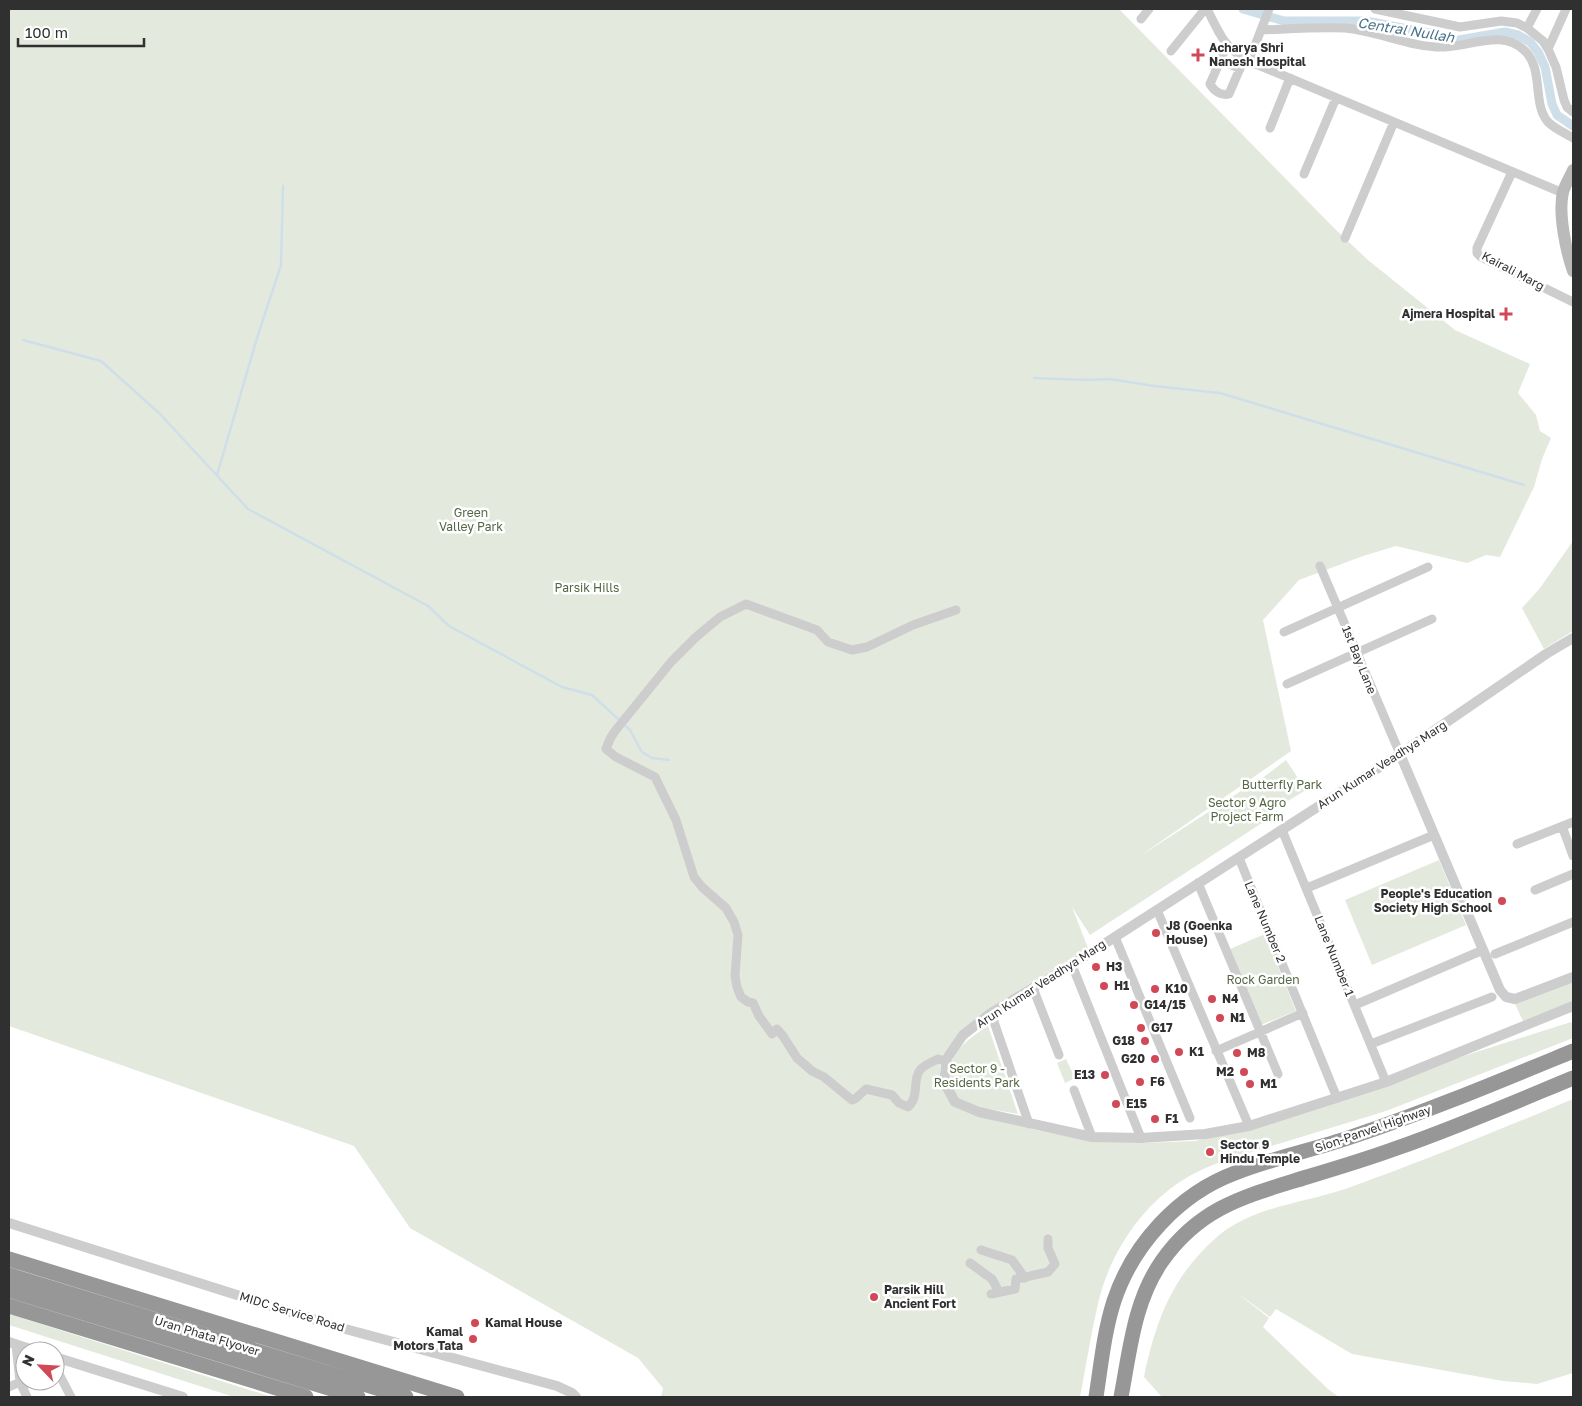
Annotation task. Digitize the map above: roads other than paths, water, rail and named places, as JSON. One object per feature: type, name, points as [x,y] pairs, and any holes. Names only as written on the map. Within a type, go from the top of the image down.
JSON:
[{"type":"highway","name":"Sion-Panvel Highway","points":[[1096,1397],[1109,1320],[1122,1282],[1142,1246],[1183,1202],[1205,1187],[1236,1172],[1404,1119],[1573,1051]]},
{"type":"highway","name":"Sion-Panvel Highway","points":[[1121,1397],[1138,1308],[1149,1284],[1162,1261],[1173,1247],[1185,1234],[1213,1212],[1244,1196],[1344,1166],[1449,1129],[1573,1078]]},
{"type":"highway","points":[[9,1259],[457,1397]]},
{"type":"highway","name":"Uran Phata Flyover","points":[[9,1275],[43,1293],[358,1397]]},
{"type":"highway","name":"Uran Phata Flyover","points":[[9,1290],[43,1293],[406,1397]]},
{"type":"highway","points":[[9,1306],[306,1397]]},
{"type":"main road","points":[[1573,170],[1563,192],[1562,218],[1565,240],[1573,271]]},
{"type":"street","points":[[1141,19],[1149,9]]},
{"type":"street","points":[[1171,51],[1206,9],[1221,38],[1231,50],[1247,60],[1563,192]]},
{"type":"street","points":[[1227,45],[1210,84],[1214,90],[1224,95],[1229,94],[1240,69],[1247,60],[1269,9]]},
{"type":"street","points":[[1375,9],[1387,10],[1460,27],[1501,21],[1517,23],[1527,28],[1543,41],[1548,49],[1556,67],[1564,100],[1573,112]]},
{"type":"street","points":[[1527,28],[1537,9]]},
{"type":"street","points":[[1548,49],[1566,9]]},
{"type":"street","points":[[1261,30],[1345,28],[1414,43],[1445,47],[1498,39],[1509,41],[1519,45],[1527,52],[1535,69],[1541,110],[1547,121],[1573,138]]},
{"type":"street","points":[[1221,60],[1240,69]]},
{"type":"street","points":[[1270,128],[1290,78]]},
{"type":"street","points":[[1304,174],[1336,98]]},
{"type":"street","points":[[1345,238],[1394,122]]},
{"type":"street","name":"Kairali Marg","points":[[1512,172],[1477,248],[1477,253],[1481,257],[1573,302]]},
{"type":"street","name":"1st Bay Lane","points":[[1320,566],[1400,754]]},
{"type":"street","points":[[1284,632],[1428,566]]},
{"type":"street","points":[[956,610],[913,625],[866,647],[852,650],[828,642],[817,630],[746,604],[720,616],[671,662],[618,727],[610,738],[606,749],[616,757],[655,777],[676,820],[694,877],[702,888],[726,908],[734,922],[738,935],[735,976],[741,996],[748,1002],[753,1003],[764,1024],[772,1034],[777,1029],[796,1058],[812,1071],[824,1077],[852,1100],[855,1100],[866,1089],[892,1095],[899,1103],[908,1107],[914,1102],[917,1077],[920,1070],[938,1059],[946,1061],[944,1082],[954,1102],[979,1112],[1092,1137],[1141,1138],[1196,1135],[1250,1126],[1386,1082],[1573,1006]]},
{"type":"street","points":[[1287,684],[1432,619]]},
{"type":"street","name":"Arun Kumar Veadhya Marg","points":[[946,1061],[963,1035],[991,1013],[1072,965],[1239,858],[1400,754],[1546,654],[1573,638]]},
{"type":"street","points":[[1400,754],[1500,990],[1506,997],[1515,999],[1573,976]]},
{"type":"street","points":[[1517,844],[1573,822]]},
{"type":"street","points":[[1562,826],[1573,856]]},
{"type":"street","name":"Lane Number 1","points":[[1282,830],[1386,1082]]},
{"type":"street","points":[[1307,888],[1434,835]]},
{"type":"street","name":"Lane Number 2","points":[[1239,858],[1337,1098]]},
{"type":"street","points":[[1534,890],[1573,874]]},
{"type":"street","points":[[1198,884],[1278,1074]]},
{"type":"street","points":[[1157,910],[1216,1051],[1250,1126]]},
{"type":"street","points":[[1495,954],[1573,922]]},
{"type":"street","points":[[1115,937],[1190,1118]]},
{"type":"street","points":[[1355,1005],[1483,950]]},
{"type":"street","points":[[1072,965],[1141,1138]]},
{"type":"street","points":[[1033,988],[1059,1055]]},
{"type":"street","points":[[1371,1044],[1492,997]]},
{"type":"street","points":[[1216,1051],[1303,1012]]},
{"type":"street","points":[[991,1013],[1028,1124]]},
{"type":"street","points":[[1074,1090],[1092,1137]]},
{"type":"street","name":"MIDC Service Road","points":[[9,1223],[338,1327],[557,1386],[576,1397]]},
{"type":"street","points":[[970,1263],[992,1279],[995,1293],[1015,1289],[1016,1279],[1048,1272],[1055,1264],[1048,1248],[1048,1240]]},
{"type":"street","points":[[981,1250],[1012,1260],[1025,1278]]},
{"type":"street","points":[[12,1343],[13,1357]]},
{"type":"street","points":[[65,1360],[184,1397]]},
{"type":"street","points":[[65,1385],[71,1397]]},
{"type":"waterway","name":"Central Nullah","points":[[1243,9],[1284,21],[1366,21],[1434,34],[1453,41],[1505,32],[1518,35],[1530,42],[1538,52],[1545,67],[1552,104],[1557,115],[1573,126]]},
{"type":"waterway","points":[[217,475],[257,338],[281,265],[283,186]]},
{"type":"waterway","points":[[23,340],[101,361],[159,413],[248,509],[428,606],[449,626],[562,687],[592,695],[630,730],[642,752],[652,758],[669,760]]},
{"type":"waterway","points":[[1034,378],[1110,379],[1220,393],[1524,485]]},
{"type":"place","name":"Acharya Shri Nanesh Hospital","points":[[1198,55]]},
{"type":"place","name":"Ajmera Hospital","points":[[1506,314]]},
{"type":"place","name":"People's Education Society High School","points":[[1502,901]]},
{"type":"place","name":"J8 (Goenka House)","points":[[1156,933]]},
{"type":"place","name":"H3","points":[[1096,967]]},
{"type":"place","name":"H1","points":[[1104,986]]},
{"type":"place","name":"K10","points":[[1155,989]]},
{"type":"place","name":"N4","points":[[1212,999]]},
{"type":"place","name":"G14/15","points":[[1134,1005]]},
{"type":"place","name":"N1","points":[[1220,1018]]},
{"type":"place","name":"G17","points":[[1141,1028]]},
{"type":"place","name":"G18","points":[[1145,1041]]},
{"type":"place","name":"K1","points":[[1179,1052]]},
{"type":"place","name":"M8","points":[[1237,1053]]},
{"type":"place","name":"G20","points":[[1155,1059]]},
{"type":"place","name":"M2","points":[[1244,1072]]},
{"type":"place","name":"E13","points":[[1105,1075]]},
{"type":"place","name":"F6","points":[[1140,1082]]},
{"type":"place","name":"M1","points":[[1250,1084]]},
{"type":"place","name":"E15","points":[[1116,1104]]},
{"type":"place","name":"F1","points":[[1155,1119]]},
{"type":"place","name":"Sector 9 Hindu Temple","points":[[1210,1152]]},
{"type":"place","name":"Parsik Hill Ancient Fort","points":[[874,1297]]},
{"type":"place","name":"Kamal House","points":[[475,1323]]},
{"type":"place","name":"Kamal Motors Tata","points":[[473,1339]]},
{"type":"park label","name":"Green Valley Park","points":[[471,520]]},
{"type":"park label","name":"Parsik Hills","points":[[587,588]]},
{"type":"park label","name":"Butterfly Park","points":[[1282,785]]},
{"type":"park label","name":"Sector 9 Agro Project Farm","points":[[1247,810]]},
{"type":"park label","name":"Rock Garden","points":[[1263,980]]},
{"type":"park label","name":"Sector 9 - Residents Park","points":[[977,1076]]}]
